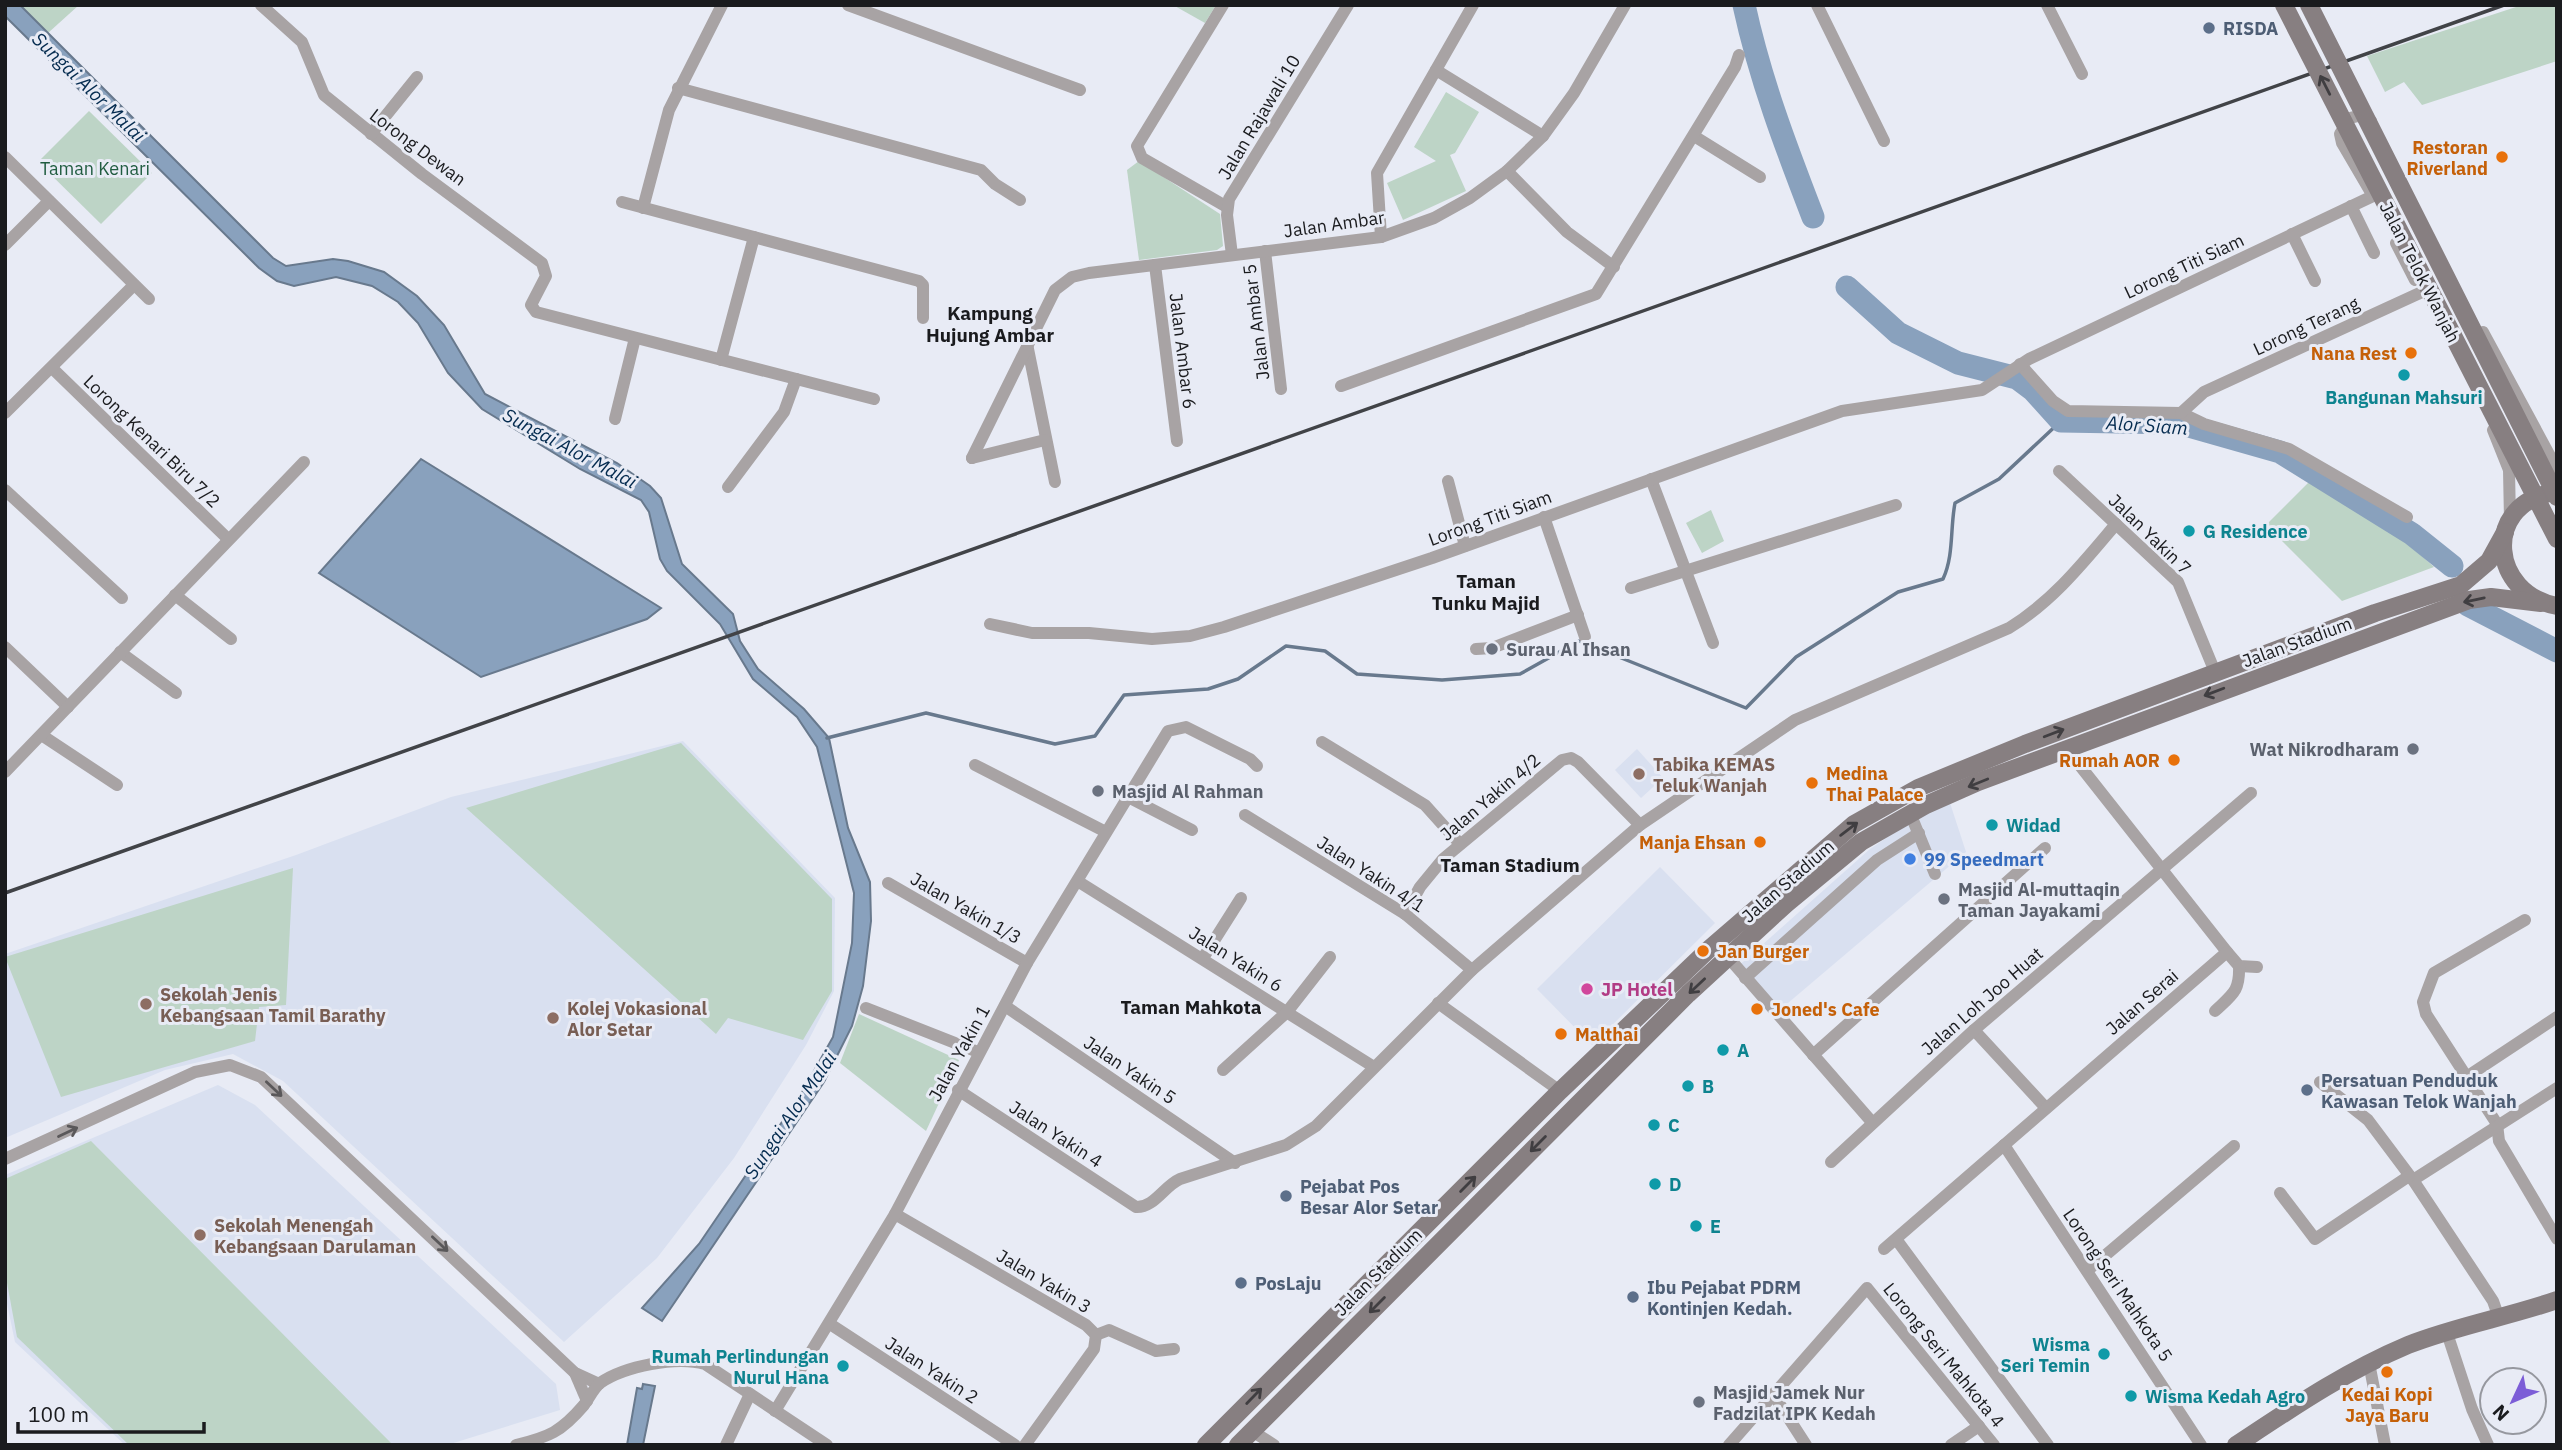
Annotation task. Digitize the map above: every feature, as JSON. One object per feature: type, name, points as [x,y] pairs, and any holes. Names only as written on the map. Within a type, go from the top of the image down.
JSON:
[{"type":"main road","name":"Jalan Telok Wanjah","points":[[2284,5],[2557,538]]},
{"type":"main road","name":"Jalan Telok Wanjah","points":[[2309,5],[2557,494]]},
{"type":"main road","points":[[2549,605],[2526,595],[2513,582],[2504,558],[2508,526],[2531,500],[2557,494]]},
{"type":"main road","name":"Jalan Stadium","points":[[1206,1445],[1560,1091],[1708,950],[1854,824],[1918,788],[2215,672],[2462,584],[2489,561],[2508,526]]},
{"type":"main road","name":"Jalan Stadium","points":[[1238,1445],[1728,957],[1819,875],[1861,842],[1910,813],[2066,748],[2469,600],[2491,597],[2549,605]]},
{"type":"main road","points":[[2236,1445],[2328,1384],[2408,1345],[2557,1300]]},
{"type":"street","name":"Lorong Dewan","points":[[261,5],[302,42],[324,95],[371,134],[542,262],[546,276],[531,307],[536,312],[635,338]]},
{"type":"street","points":[[643,208],[668,110],[722,5]]},
{"type":"street","points":[[849,5],[1080,90]]},
{"type":"street","points":[[1223,5],[1137,146],[1142,158],[1227,207]]},
{"type":"street","name":"Jalan Rajawali 10","points":[[1232,255],[1227,207],[1348,5]]},
{"type":"street","points":[[1381,237],[1377,173],[1474,5]]},
{"type":"street","name":"Jalan Ambar","points":[[1027,344],[1055,290],[1062,282],[1081,274],[1381,237],[1434,218],[1470,198],[1507,171],[1544,136],[1574,93],[1625,5]]},
{"type":"street","points":[[1817,5],[1884,141]]},
{"type":"street","points":[[2047,5],[2082,74]]},
{"type":"street","points":[[1341,386],[1590,298],[1600,289],[1614,267],[1735,67],[1739,55]]},
{"type":"street","points":[[1436,70],[1544,136]]},
{"type":"street","points":[[371,134],[417,77]]},
{"type":"street","points":[[678,88],[981,170],[995,184],[1020,200]]},
{"type":"street","points":[[2508,526],[2509,470],[2489,421],[2373,196],[2342,143],[2340,134],[2345,122],[2358,116],[2372,122],[2399,168],[2557,470]]},
{"type":"street","points":[[1694,136],[1760,177]]},
{"type":"street","points":[[5,157],[149,299]]},
{"type":"street","points":[[1507,171],[1567,232],[1614,267]]},
{"type":"street","name":"Lorong Titi Siam","points":[[990,624],[1032,633],[1089,633],[1152,639],[1190,636],[1288,608],[1842,411],[1982,390],[2015,367],[2373,196]]},
{"type":"street","points":[[5,245],[49,201]]},
{"type":"street","points":[[622,202],[921,282],[923,318]]},
{"type":"street","points":[[2351,206],[2374,253]]},
{"type":"street","points":[[2292,234],[2315,281]]},
{"type":"street","points":[[721,360],[754,237]]},
{"type":"street","name":"Jalan Ambar 5","points":[[1265,251],[1281,389]]},
{"type":"street","name":"Jalan Ambar 6","points":[[1155,265],[1177,441]]},
{"type":"street","points":[[5,413],[134,285]]},
{"type":"street","name":"Lorong Terang","points":[[2180,413],[2204,392],[2422,292]]},
{"type":"street","points":[[615,419],[635,338],[874,399]]},
{"type":"street","points":[[1027,344],[1055,481]]},
{"type":"street","points":[[1027,344],[972,458],[1045,440]]},
{"type":"street","points":[[2015,367],[2068,411],[2180,413],[2204,424],[2289,449],[2407,517]]},
{"type":"street","name":"Lorong Kenari Biru 7/2","points":[[52,368],[228,539]]},
{"type":"street","points":[[728,486],[784,412],[796,379]]},
{"type":"street","points":[[5,772],[43,736],[120,652],[304,462]]},
{"type":"street","name":"Jalan Yakin 7","points":[[2059,471],[2178,582],[2215,672]]},
{"type":"street","points":[[1651,479],[1713,643]]},
{"type":"street","points":[[1448,481],[1465,546]]},
{"type":"street","points":[[5,490],[122,598]]},
{"type":"street","points":[[1632,588],[1896,505]]},
{"type":"street","points":[[1544,517],[1585,637]]},
{"type":"street","points":[[1235,1163],[1306,1134],[1472,970],[1640,825],[1795,720],[2009,628],[2025,618],[2072,577],[2116,524]]},
{"type":"street","points":[[175,595],[231,639]]},
{"type":"street","points":[[1476,649],[1492,648],[1578,615]]},
{"type":"street","points":[[5,647],[68,707]]},
{"type":"street","points":[[120,652],[176,692]]},
{"type":"street","name":"Jalan Yakin 1","points":[[775,1411],[895,1214],[978,1052],[1027,964],[1168,731],[1176,726],[1186,727],[1250,759],[1257,766]]},
{"type":"street","points":[[43,736],[117,785]]},
{"type":"street","points":[[1322,742],[1425,805],[1460,844]]},
{"type":"street","points":[[2066,748],[2160,870],[2239,966],[2240,984],[2216,1011]]},
{"type":"street","name":"Jalan Yakin 4/2","points":[[1405,914],[1429,874],[1460,844],[1562,760],[1571,758],[1640,825]]},
{"type":"street","points":[[975,765],[1106,832]]},
{"type":"street","name":"Jalan Loh Joo Huat","points":[[1831,1162],[1871,1121],[1974,1030],[2251,793]]},
{"type":"street","points":[[1128,797],[1192,830]]},
{"type":"street","points":[[1910,813],[1935,874]]},
{"type":"street","name":"Jalan Yakin 4/1","points":[[1245,815],[1405,914],[1472,970]]},
{"type":"street","points":[[1745,978],[1877,860],[1919,834]]},
{"type":"street","points":[[1813,1055],[2045,848]]},
{"type":"street","name":"Jalan Yakin 6","points":[[1079,882],[1374,1068]]},
{"type":"street","name":"Jalan Yakin 1/3","points":[[888,883],[1027,964]]},
{"type":"street","points":[[1203,958],[1241,898]]},
{"type":"street","points":[[2525,920],[2434,973],[2423,1002],[2426,1014],[2497,1124],[2499,1141],[2557,1239]]},
{"type":"street","name":"Jalan Serai","points":[[1884,1249],[2227,952]]},
{"type":"street","points":[[1223,1070],[1287,1012],[1330,957]]},
{"type":"street","points":[[1728,957],[1871,1121]]},
{"type":"street","points":[[2239,966],[2257,967]]},
{"type":"street","points":[[1438,1003],[1560,1091]]},
{"type":"street","name":"Jalan Yakin 5","points":[[1005,1006],[1235,1163]]},
{"type":"street","points":[[866,1008],[978,1052]]},
{"type":"street","points":[[2468,1076],[2557,1017]]},
{"type":"street","points":[[1974,1030],[2046,1108]]},
{"type":"street","points":[[5,1159],[195,1072],[221,1065],[245,1069],[261,1077],[575,1373],[599,1384]]},
{"type":"street","points":[[2320,1082],[2334,1096],[2363,1115],[2411,1178],[2493,1301],[2499,1318]]},
{"type":"street","points":[[2280,1192],[2315,1239],[2557,1088]]},
{"type":"street","name":"Jalan Yakin 4","points":[[958,1090],[1136,1207],[1150,1205],[1167,1186],[1180,1179],[1235,1163]]},
{"type":"street","name":"Lorong Seri Mahkota 5","points":[[2004,1145],[2201,1445]]},
{"type":"street","points":[[2088,1270],[2234,1146]]},
{"type":"street","name":"Jalan Yakin 3","points":[[895,1214],[1086,1325],[1096,1335],[1094,1349],[1025,1445]]},
{"type":"street","points":[[1896,1239],[2044,1440]]},
{"type":"street","name":"Lorong Seri Mahkota 4","points":[[1773,1394],[1867,1289],[1994,1445]]},
{"type":"street","name":"Jalan Yakin 2","points":[[830,1324],[1016,1445]]},
{"type":"street","points":[[1096,1335],[1108,1330],[1156,1351],[1174,1349]]},
{"type":"street","points":[[2447,1333],[2472,1409],[2488,1445]]},
{"type":"street","points":[[516,1445],[547,1437],[560,1430],[599,1384],[669,1360],[691,1359],[705,1363],[827,1445]]},
{"type":"street","points":[[2369,1363],[2385,1445]]},
{"type":"street","points":[[575,1373],[587,1401]]},
{"type":"street","points":[[726,1445],[750,1394]]},
{"type":"street","points":[[1729,1445],[1773,1394],[1806,1445]]},
{"type":"street","points":[[1951,1445],[1979,1426]]},
{"type":"street","points":[[1252,1431],[1274,1445]]},
{"type":"shaded area","name":"Kolej Vokasional Alor Setar","points":[[683,741],[835,898],[834,991],[806,1045],[734,1158],[657,1258],[564,1342],[283,1081],[233,1054],[165,1070],[5,1138],[5,954],[296,855],[451,797]]},
{"type":"shaded area","name":"Tabika KEMAS Teluk Wanjah","points":[[1637,749],[1663,778],[1641,798],[1615,770]]},
{"type":"shaded area","points":[[1950,803],[1966,852],[1774,1015],[1735,969],[1870,849],[1916,818]]},
{"type":"shaded area","points":[[1660,867],[1715,923],[1592,1045],[1537,989]]},
{"type":"shaded area","name":"Sekolah Menengah Kebangsaan Darulaman","points":[[218,1085],[255,1105],[556,1384],[560,1410],[447,1445],[125,1445],[15,1342],[5,1294],[5,1175]]},
{"type":"green space","points":[[20,5],[79,5],[48,33]]},
{"type":"green space","points":[[1173,5],[1216,5],[1205,23]]},
{"type":"green space","points":[[2522,5],[2557,5],[2557,61],[2422,105],[2404,82],[2385,92],[2367,56]]},
{"type":"green space","points":[[1446,92],[1479,112],[1455,153],[1450,155],[1466,191],[1403,220],[1387,183],[1436,161],[1414,147]]},
{"type":"green space","name":"Taman Kenari","points":[[89,111],[152,173],[101,224],[38,162]]},
{"type":"green space","points":[[1139,161],[1220,214],[1223,246],[1217,250],[1139,260],[1127,170]]},
{"type":"green space","points":[[2312,479],[2390,527],[2434,567],[2342,601],[2266,525]]},
{"type":"green space","points":[[1711,510],[1724,541],[1702,553],[1686,523]]},
{"type":"green space","points":[[681,743],[832,899],[832,991],[803,1040],[728,1018],[716,1034],[466,808]]},
{"type":"green space","name":"Sekolah Jenis Kebangsaan Tamil Barathy","points":[[293,868],[286,1005],[259,1007],[255,1041],[61,1097],[5,957]]},
{"type":"green space","points":[[859,1014],[959,1060],[926,1131],[840,1063]]},
{"type":"green space","points":[[91,1141],[393,1445],[129,1445],[17,1337],[5,1272],[5,1179]]},
{"type":"water","name":"Sungai Alor Malai","points":[[5,5],[20,5],[273,258],[286,266],[333,259],[384,272],[417,296],[444,325],[485,394],[617,463],[650,486],[661,498],[682,564],[733,614],[740,641],[758,669],[804,709],[829,738],[848,828],[870,882],[871,921],[863,986],[852,1026],[824,1082],[662,1321],[642,1308],[699,1244],[801,1094],[833,1037],[852,943],[854,893],[817,747],[797,717],[753,679],[720,624],[667,571],[660,559],[649,512],[641,500],[580,469],[482,409],[448,373],[418,323],[398,302],[372,286],[336,277],[294,286],[277,281],[259,268],[5,16]]},
{"type":"water","points":[[421,459],[661,608],[647,619],[481,677],[319,573]]},
{"type":"water","points":[[643,1384],[655,1386],[643,1445],[627,1445],[637,1388],[642,1389]]},
{"type":"waterway","name":"Alor Siam","points":[[1744,5],[1766,86],[1813,217]]},
{"type":"waterway","name":"Alor Siam","points":[[1847,287],[1898,333],[1958,363],[2017,378],[2033,390],[2061,421],[2178,423],[2280,452],[2412,534],[2452,566]]},
{"type":"waterway","points":[[827,738],[926,713],[1055,744],[1095,736],[1124,695],[1208,689],[1238,679],[1286,646],[1325,651],[1357,674],[1442,680],[1520,674],[1579,641],[1746,708],[1796,657],[1898,592],[1943,579],[1950,551],[1955,503],[1999,479],[2061,421]]},
{"type":"waterway","name":"Alor Siam","points":[[2468,605],[2557,651]]},
{"type":"railway","points":[[5,893],[2504,5]]},
{"type":"place","name":"RISDA","points":[[2209,28]]},
{"type":"place","name":"Restoran Riverland","points":[[2502,157]]},
{"type":"place","name":"Nana Rest","points":[[2411,353]]},
{"type":"place","name":"Bangunan Mahsuri","points":[[2404,375]]},
{"type":"place","name":"G Residence","points":[[2189,531]]},
{"type":"place","name":"Surau Al Ihsan","points":[[1492,649]]},
{"type":"place","name":"Wat Nikrodharam","points":[[2413,749]]},
{"type":"place","name":"Rumah AOR","points":[[2174,760]]},
{"type":"place","name":"Tabika KEMAS Teluk Wanjah","points":[[1639,774]]},
{"type":"place","name":"Medina Thai Palace","points":[[1812,783]]},
{"type":"place","name":"Masjid Al Rahman","points":[[1098,791]]},
{"type":"place","name":"Widad","points":[[1992,825]]},
{"type":"place","name":"Manja Ehsan","points":[[1760,842]]},
{"type":"place","name":"99 Speedmart","points":[[1910,859]]},
{"type":"place","name":"Masjid Al-muttaqin Taman Jayakami","points":[[1944,899]]},
{"type":"place","name":"Jan Burger","points":[[1703,951]]},
{"type":"place","name":"JP Hotel","points":[[1587,989]]},
{"type":"place","name":"Sekolah Jenis Kebangsaan Tamil Barathy","points":[[146,1004]]},
{"type":"place","name":"Joned's Cafe","points":[[1757,1009]]},
{"type":"place","name":"Kolej Vokasional Alor Setar","points":[[553,1018]]},
{"type":"place","name":"Malthai","points":[[1561,1034]]},
{"type":"place","name":"A","points":[[1723,1050]]},
{"type":"place","name":"B","points":[[1688,1086]]},
{"type":"place","name":"Persatuan Penduduk Kawasan Telok Wanjah","points":[[2307,1090]]},
{"type":"place","name":"C","points":[[1654,1125]]},
{"type":"place","name":"D","points":[[1655,1184]]},
{"type":"place","name":"Pejabat Pos Besar Alor Setar","points":[[1286,1196]]},
{"type":"place","name":"E","points":[[1696,1226]]},
{"type":"place","name":"Sekolah Menengah Kebangsaan Darulaman","points":[[200,1235]]},
{"type":"place","name":"PosLaju","points":[[1241,1283]]},
{"type":"place","name":"Ibu Pejabat PDRM Kontinjen Kedah.","points":[[1633,1297]]},
{"type":"place","name":"Wisma Seri Temin","points":[[2104,1354]]},
{"type":"place","name":"Rumah Perlindungan Nurul Hana","points":[[843,1366]]},
{"type":"place","name":"Kedai Kopi Jaya Baru","points":[[2387,1372]]},
{"type":"place","name":"Wisma Kedah Agro","points":[[2131,1396]]},
{"type":"place","name":"Masjid Jamek Nur Fadzilat IPK Kedah","points":[[1699,1402]]},
{"type":"district","name":"Kampung Hujung Ambar","points":[[990,324]]},
{"type":"district","name":"Taman Tunku Majid","points":[[1486,592]]},
{"type":"district","name":"Taman Stadium","points":[[1510,865]]},
{"type":"district","name":"Taman Mahkota","points":[[1191,1007]]}]
